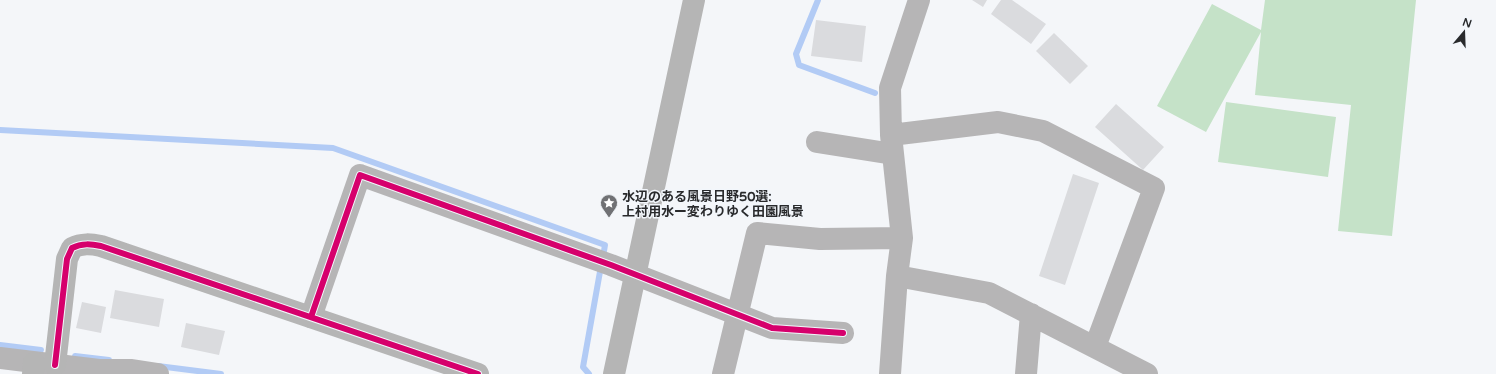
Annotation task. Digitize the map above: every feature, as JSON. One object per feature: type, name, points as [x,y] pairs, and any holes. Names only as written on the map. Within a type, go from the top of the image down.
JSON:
[{"type":"street","points":[[614,374],[694,0]]},
{"type":"street","points":[[890,374],[897,276],[902,238],[892,144],[890,88],[919,0]]},
{"type":"street","points":[[818,142],[892,144],[998,122],[1043,131],[1154,188],[1105,359]]},
{"type":"street","points":[[311,317],[360,175],[602,261],[772,328],[843,333]]},
{"type":"street","points":[[723,374],[757,233],[820,239],[902,238]]},
{"type":"street","points":[[55,365],[67,259],[72,248],[78,245],[101,246],[478,374]]},
{"type":"street","points":[[897,276],[989,293],[1031,314],[1105,359],[1147,374]]},
{"type":"street","points":[[1026,374],[1031,314]]},
{"type":"street","points":[[0,358],[33,369],[55,365],[99,370],[132,370],[158,374]]},
{"type":"green space","points":[[1265,0],[1416,0],[1392,236],[1338,231],[1351,105],[1255,95],[1261,32],[1206,132],[1157,106],[1212,4],[1261,30]]},
{"type":"green space","points":[[1226,102],[1336,117],[1328,177],[1218,162]]},
{"type":"building","points":[[972,0],[987,0],[983,7]]},
{"type":"building","points":[[1001,0],[1012,0],[1046,24],[1031,44],[991,14]]},
{"type":"building","points":[[816,20],[866,26],[862,62],[811,56]]},
{"type":"building","points":[[1054,33],[1088,66],[1070,84],[1036,51]]},
{"type":"building","points":[[1116,104],[1164,147],[1143,170],[1095,127]]},
{"type":"building","points":[[1073,174],[1099,183],[1065,285],[1039,276]]},
{"type":"building","points":[[115,290],[164,299],[159,327],[110,318]]},
{"type":"building","points":[[82,302],[106,307],[101,333],[76,328]]},
{"type":"building","points":[[186,323],[225,331],[219,355],[181,347]]},
{"type":"waterway","points":[[818,0],[796,54],[799,65],[875,93]]},
{"type":"waterway","points":[[0,130],[333,148],[605,245],[603,257]]},
{"type":"waterway","points":[[589,374],[583,367],[601,266]]},
{"type":"waterway","points":[[0,345],[41,350]]},
{"type":"waterway","points":[[75,356],[109,360]]},
{"type":"waterway","points":[[158,366],[221,374]]},
{"type":"cycle path","points":[[311,317],[360,175],[611,265],[772,328],[843,333]]},
{"type":"cycle path","points":[[55,365],[67,259],[72,248],[79,245],[90,244],[101,246],[478,374]]},
{"type":"place","name":"水辺のある風景日野50選: 上村用水ー変わりゆく田園風景","points":[[609,218]]}]
